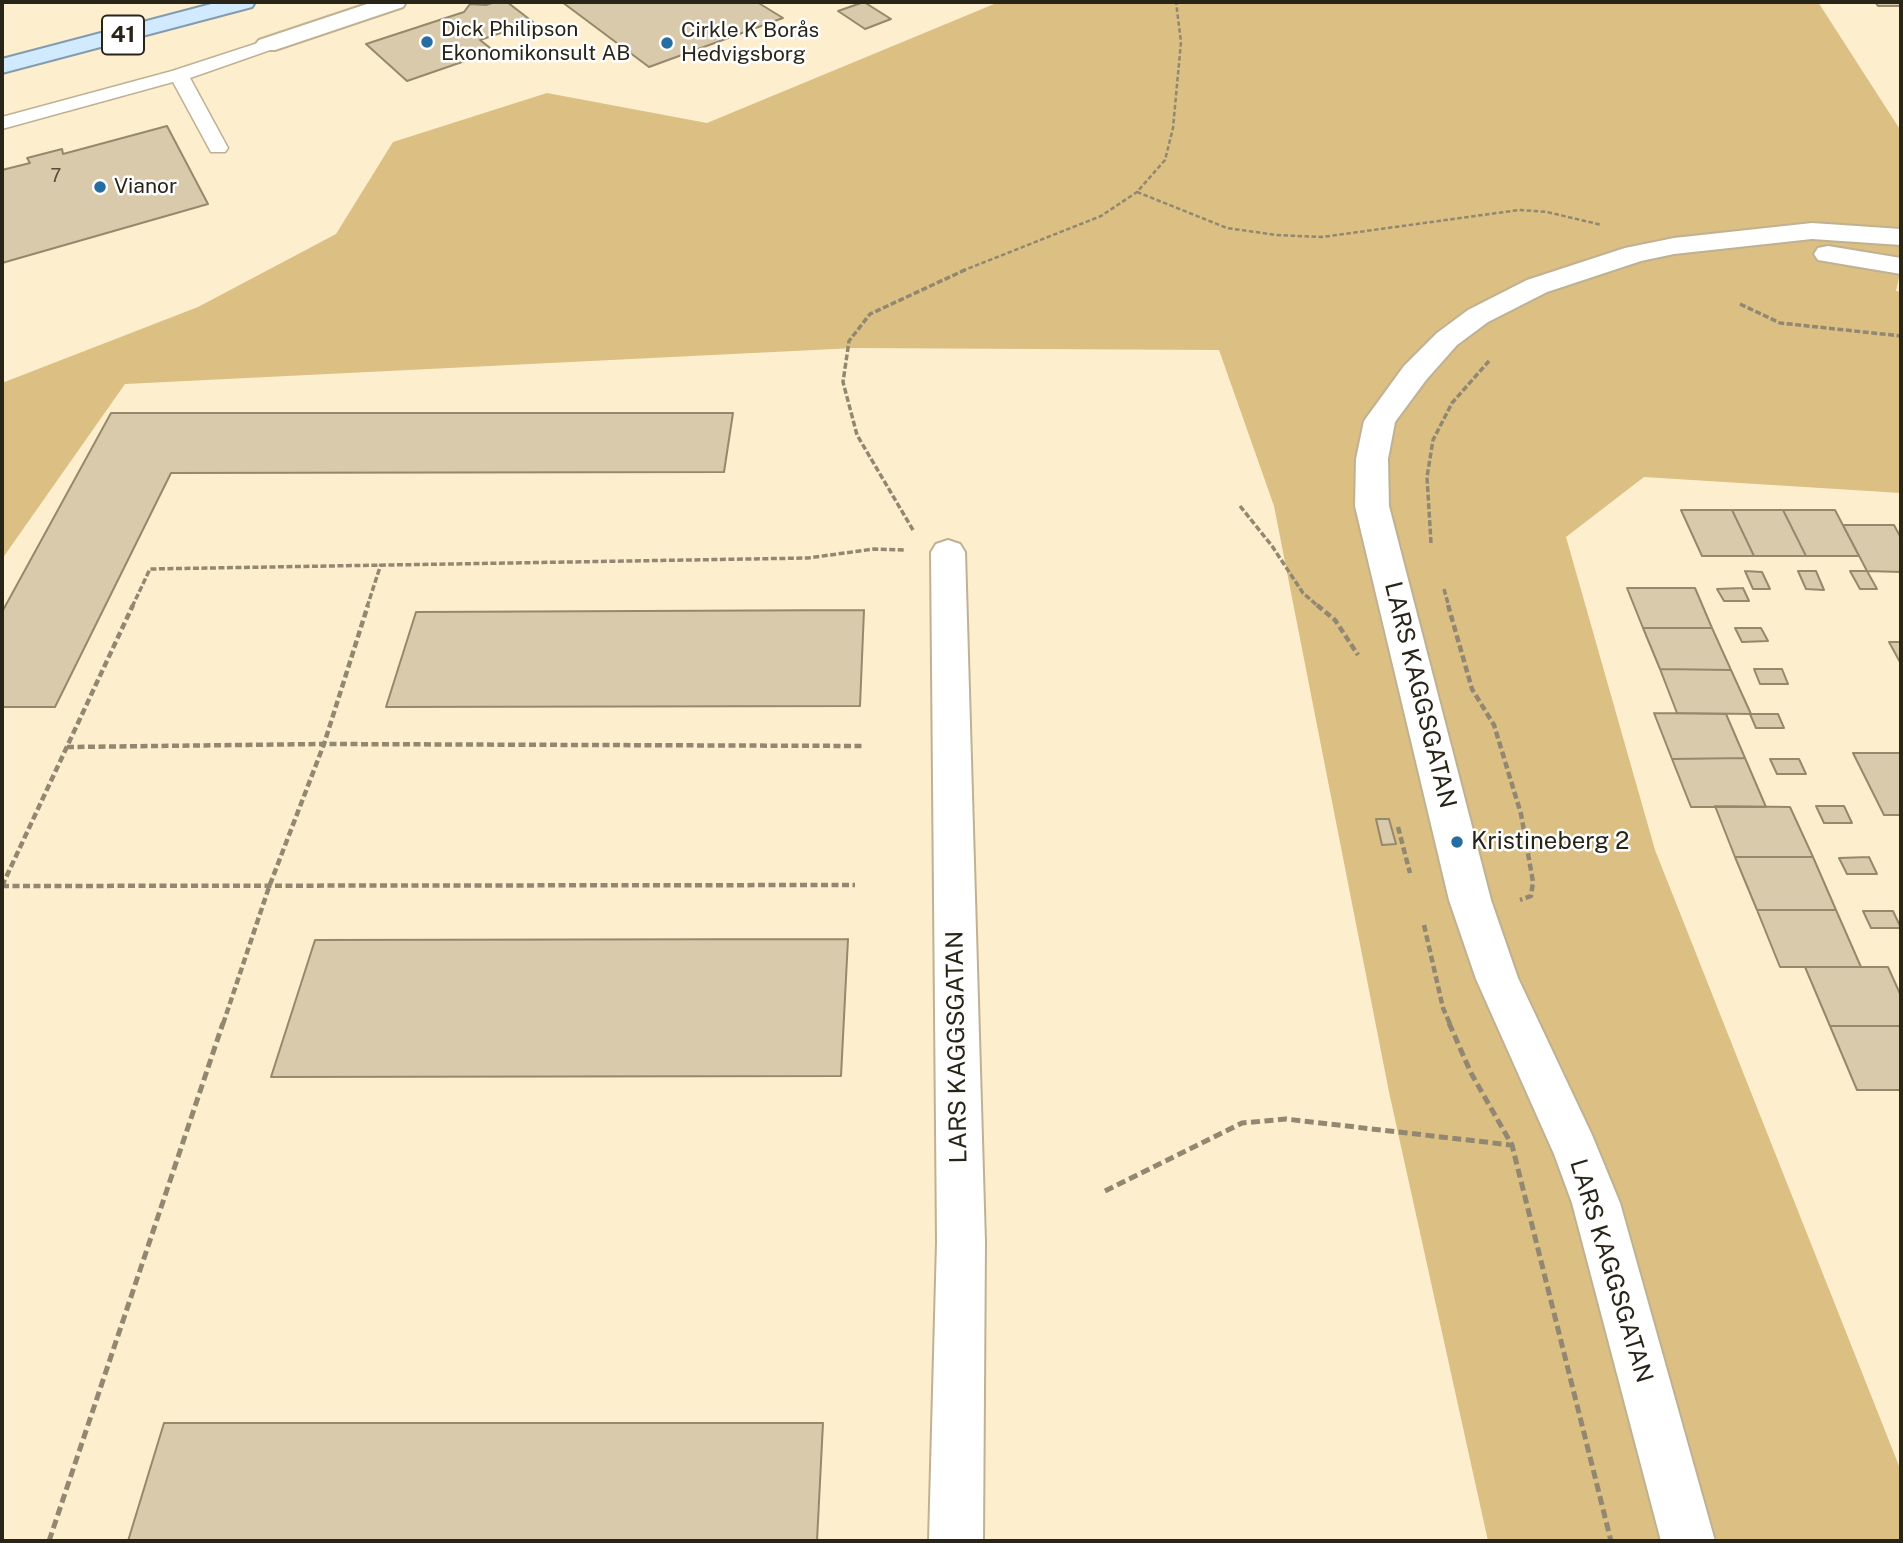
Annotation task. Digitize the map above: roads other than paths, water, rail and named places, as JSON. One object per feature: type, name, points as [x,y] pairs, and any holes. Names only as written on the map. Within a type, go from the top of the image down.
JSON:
[{"type":"main road","name":"41","points":[[2,45],[181,2]]},
{"type":"main road","name":"41","points":[[2,66],[244,2]]},
{"type":"street","points":[[267,45],[395,2]]},
{"type":"street","name":"LARS KAGGSGATAN","points":[[1688,1541],[1596,1203],[1576,1151],[1497,979],[1470,900],[1427,719],[1371,506],[1372,459],[1380,421],[1415,373],[1447,339],[1508,299],[1579,270],[1674,246],[1812,231],[1901,237]]},
{"type":"street","name":"LARS KAGGSGATAN","points":[[1761,238],[1810,251],[1901,266]]},
{"type":"street","name":"LARS KAGGSGATAN","points":[[948,552],[961,1242],[956,1541]]},
{"type":"lane","points":[[2,123],[179,75],[267,45]]},
{"type":"lane","points":[[179,75],[218,148]]},
{"type":"place","name":"Dick Philipson Ekonomikonsult AB","points":[[427,42]]},
{"type":"place","name":"Cirkle K Borås Hedvigsborg","points":[[667,43]]},
{"type":"place","name":"Vianor","points":[[100,187]]},
{"type":"place","name":"Kristineberg 2","points":[[1457,842]]}]
